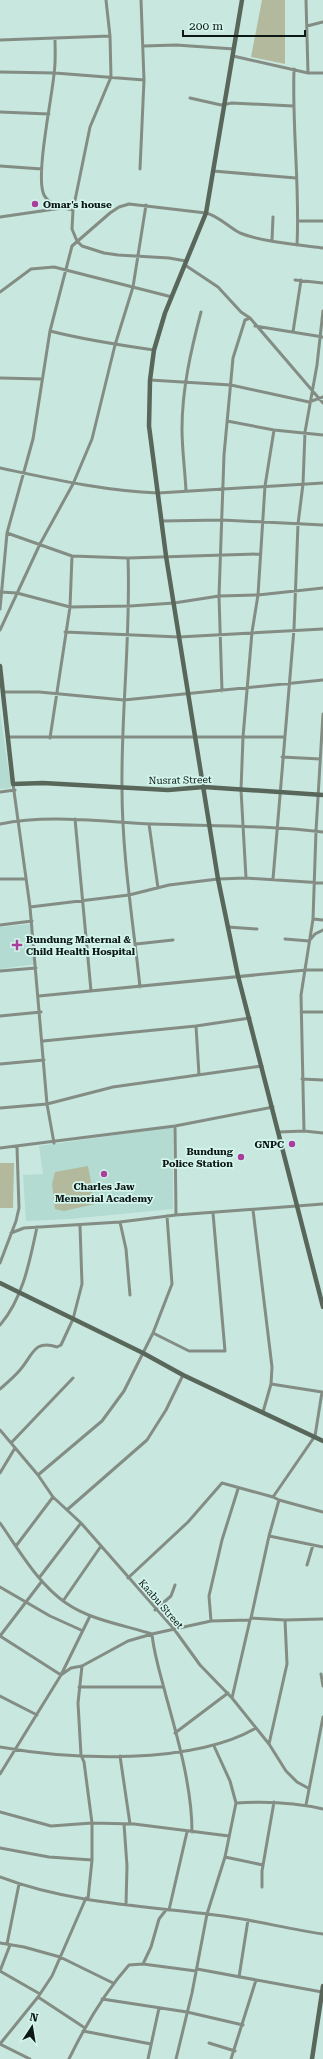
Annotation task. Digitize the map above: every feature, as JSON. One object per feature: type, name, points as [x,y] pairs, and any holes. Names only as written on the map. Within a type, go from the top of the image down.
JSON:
[{"type":"street","points":[[106,0],[110,36],[111,77],[90,127],[73,210],[72,229],[77,241],[82,246],[104,253],[137,255],[185,263],[218,287],[241,312],[250,318],[255,326],[323,403]]},
{"type":"street","points":[[140,169],[144,80],[144,46],[141,0]]},
{"type":"street","points":[[242,0],[206,213],[158,333],[154,350],[150,380],[149,426],[166,556],[218,879],[238,976],[273,1107],[323,1307]]},
{"type":"street","points":[[306,0],[308,73]]},
{"type":"street","points":[[307,26],[323,22]]},
{"type":"street","points":[[0,40],[110,36]]},
{"type":"street","points":[[55,38],[55,73],[42,169],[44,196],[62,208]]},
{"type":"street","points":[[144,46],[176,45],[234,49]]},
{"type":"street","points":[[233,56],[308,73],[323,73]]},
{"type":"street","points":[[294,69],[293,106],[298,221],[297,245]]},
{"type":"street","points":[[0,72],[55,73],[144,80]]},
{"type":"street","points":[[190,98],[225,105],[232,103],[293,106]]},
{"type":"street","points":[[0,112],[49,114]]},
{"type":"street","points":[[0,166],[42,169]]},
{"type":"street","points":[[213,170],[296,178]]},
{"type":"street","points":[[0,610],[7,533],[33,439],[50,331],[72,246],[119,207],[129,204],[146,204],[197,213],[206,213],[214,215],[240,233],[297,245],[323,248]]},
{"type":"street","points":[[0,630],[40,544],[73,484],[92,438],[115,345],[133,287],[146,204]]},
{"type":"street","points":[[0,217],[62,208],[73,210]]},
{"type":"street","points":[[272,240],[273,217]]},
{"type":"street","points":[[298,221],[323,221]]},
{"type":"street","points":[[0,292],[31,268],[54,267],[172,297]]},
{"type":"street","points":[[295,280],[323,283]]},
{"type":"street","points":[[293,332],[301,280]]},
{"type":"street","points":[[273,879],[288,684],[294,630],[298,524],[303,484],[305,432],[321,337],[323,311]]},
{"type":"street","points":[[186,490],[182,430],[186,382],[201,312]]},
{"type":"street","points":[[222,691],[219,596],[227,421],[233,358],[246,320],[250,318]]},
{"type":"street","points":[[255,326],[321,337]]},
{"type":"street","points":[[50,331],[115,345],[154,350]]},
{"type":"street","points":[[0,378],[42,379]]},
{"type":"street","points":[[150,380],[231,385],[309,402],[323,397]]},
{"type":"street","points":[[227,421],[274,430],[323,435]]},
{"type":"street","points":[[246,878],[241,790],[243,737],[252,632],[258,595],[265,486],[274,430]]},
{"type":"street","points":[[0,468],[73,484],[158,493],[186,490],[323,483]]},
{"type":"street","points":[[161,521],[222,520],[323,524]]},
{"type":"street","points":[[7,533],[72,556],[128,558],[260,554]]},
{"type":"street","points":[[50,738],[70,606],[72,556]]},
{"type":"street","points":[[128,558],[130,606],[126,634],[122,788],[123,822],[129,895],[140,987]]},
{"type":"street","points":[[1,592],[17,594],[70,606],[130,606],[174,603],[219,596],[258,595],[323,588]]},
{"type":"street","points":[[65,632],[179,637],[323,629]]},
{"type":"street","points":[[0,666],[13,784],[32,922],[41,1012],[47,1104],[54,1143]]},
{"type":"street","points":[[3,692],[56,694],[124,700],[189,695],[323,680]]},
{"type":"street","points":[[304,1131],[301,995],[313,919],[316,831],[320,794],[320,759],[323,714]]},
{"type":"street","points":[[9,738],[196,736],[284,737]]},
{"type":"street","points":[[282,757],[320,759]]},
{"type":"street","name":"Nusrat Street","points":[[13,784],[43,783],[168,790],[204,787],[320,794]]},
{"type":"street","points":[[0,792],[15,790]]},
{"type":"street","points":[[75,819],[91,991]]},
{"type":"street","points":[[0,824],[19,820],[75,819],[149,824],[242,826],[323,832]]},
{"type":"street","points":[[149,824],[158,888]]},
{"type":"street","points":[[0,879],[26,879]]},
{"type":"street","points":[[30,907],[83,902],[129,895],[158,888],[218,879],[273,879],[323,883]]},
{"type":"street","points":[[313,919],[323,920]]},
{"type":"street","points":[[0,924],[32,922]]},
{"type":"street","points":[[228,927],[257,929]]},
{"type":"street","points":[[309,941],[314,934],[323,930]]},
{"type":"street","points":[[285,939],[309,941]]},
{"type":"street","points":[[136,944],[173,940]]},
{"type":"street","points":[[0,971],[36,968]]},
{"type":"street","points":[[39,996],[238,976],[323,970]]},
{"type":"street","points":[[0,1016],[41,1012]]},
{"type":"street","points":[[301,1012],[323,1012]]},
{"type":"street","points":[[43,1041],[196,1026],[250,1018]]},
{"type":"street","points":[[196,1026],[199,1075]]},
{"type":"street","points":[[0,1064],[44,1060]]},
{"type":"street","points":[[0,1108],[47,1104],[113,1087],[262,1066]]},
{"type":"street","points":[[302,1079],[323,1080]]},
{"type":"street","points":[[0,1148],[54,1143],[175,1126],[273,1107]]},
{"type":"street","points":[[175,1126],[176,1215]]},
{"type":"street","points":[[279,1132],[304,1131],[323,1133]]},
{"type":"street","points":[[0,1263],[19,1208],[17,1147]]},
{"type":"street","points":[[11,1232],[24,1228],[80,1226],[176,1215],[323,1204]]},
{"type":"street","points":[[253,1210],[272,1367],[271,1384],[263,1412]]},
{"type":"street","points":[[153,1333],[189,1351],[225,1351],[213,1213]]},
{"type":"street","points":[[38,1475],[102,1421],[124,1391],[153,1333],[172,1284],[167,1216]]},
{"type":"street","points":[[120,1222],[126,1249],[130,1295]]},
{"type":"street","points":[[0,1389],[20,1369],[36,1347],[47,1344],[58,1347],[61,1345],[73,1318],[82,1284],[80,1226]]},
{"type":"street","points":[[0,1325],[9,1315],[30,1265],[36,1227]]},
{"type":"street","points":[[0,1283],[143,1353],[183,1375],[323,1441]]},
{"type":"street","points":[[68,1509],[147,1440],[166,1410],[183,1375]]},
{"type":"street","points":[[11,1443],[72,1378]]},
{"type":"street","points":[[271,1384],[322,1392],[314,1436],[274,1497]]},
{"type":"street","name":"Kaabu Street","points":[[0,1430],[38,1475],[53,1497],[68,1509],[81,1523],[155,1610],[174,1629],[200,1665],[228,1693],[269,1744],[286,1771],[297,1782],[308,1788]]},
{"type":"street","points":[[0,1474],[15,1448]]},
{"type":"street","points":[[0,1462],[5,1464]]},
{"type":"street","points":[[128,1578],[188,1522],[222,1483],[238,1489],[274,1497],[279,1500],[323,1512]]},
{"type":"street","points":[[211,1621],[210,1596],[222,1540],[238,1489]]},
{"type":"street","points":[[16,1546],[53,1497]]},
{"type":"street","points":[[232,1698],[269,1536],[279,1500]]},
{"type":"street","points":[[0,1523],[42,1581],[63,1601],[90,1616],[152,1634]]},
{"type":"street","points":[[40,1578],[81,1523]]},
{"type":"street","points":[[269,1536],[323,1547]]},
{"type":"street","points":[[307,1565],[313,1545]]},
{"type":"street","points":[[63,1601],[100,1546]]},
{"type":"street","points":[[42,1581],[0,1636],[61,1675]]},
{"type":"street","points":[[155,1610],[171,1596],[176,1585]]},
{"type":"street","points":[[0,1587],[50,1616],[81,1630]]},
{"type":"street","points":[[0,1774],[37,1715],[46,1697],[61,1675],[81,1630],[90,1616]]},
{"type":"street","points":[[61,1675],[71,1668],[82,1666],[128,1641],[211,1621],[251,1619],[323,1619]]},
{"type":"street","points":[[269,1744],[287,1664],[285,1620]]},
{"type":"street","points":[[143,1964],[151,1947],[159,1918],[167,1910],[190,1832],[191,1808],[180,1753],[154,1649],[152,1634]]},
{"type":"street","points":[[30,2059],[0,2044],[39,1995],[52,1976],[87,1899],[92,1860],[92,1823],[84,1762],[81,1755],[78,1703],[82,1666]]},
{"type":"street","points":[[321,1674],[323,1686]]},
{"type":"street","points":[[79,1687],[163,1687]]},
{"type":"street","points":[[175,1733],[228,1693]]},
{"type":"street","points":[[0,1696],[37,1715]]},
{"type":"street","points":[[306,1805],[308,1788],[323,1717]]},
{"type":"street","points":[[0,1747],[14,1750],[81,1755],[120,1756],[180,1753],[214,1746],[240,1738],[256,1728]]},
{"type":"street","points":[[176,2059],[207,1914],[225,1857],[236,1803],[230,1781],[214,1746]]},
{"type":"street","points":[[120,1756],[130,1824]]},
{"type":"street","points":[[236,1803],[274,1802],[306,1805],[323,1809]]},
{"type":"street","points":[[262,1887],[263,1865],[274,1802]]},
{"type":"street","points":[[0,1812],[51,1826],[92,1823],[130,1824],[229,1836]]},
{"type":"street","points":[[124,1824],[127,1866],[126,1906]]},
{"type":"street","points":[[0,1848],[49,1857],[92,1860]]},
{"type":"street","points":[[225,1857],[263,1865]]},
{"type":"street","points":[[0,1878],[19,1884],[126,1906],[207,1914],[323,1934]]},
{"type":"street","points":[[19,1884],[8,1944],[0,1971],[39,1995],[84,2030],[151,2044]]},
{"type":"street","points":[[239,1977],[248,1920]]},
{"type":"street","points":[[0,1943],[60,1957],[113,1983]]},
{"type":"street","points":[[69,2059],[102,1999],[128,1965],[143,1964],[196,1970],[322,1992]]},
{"type":"street","points":[[231,2059],[235,2051],[256,1980]]},
{"type":"street","points":[[312,2059],[323,1986]]},
{"type":"street","points":[[102,1999],[187,2012],[243,2024]]},
{"type":"street","points":[[148,2059],[159,2008]]},
{"type":"street","points":[[209,2043],[235,2051]]},
{"type":"shaded area","points":[[262,0],[285,0],[285,64],[251,57]]},
{"type":"shaded area","points":[[0,712],[11,788],[0,789]]},
{"type":"shaded area","name":"Bundung Maternal & Child Health Hospital","points":[[31,924],[35,964],[0,969],[0,927]]},
{"type":"shaded area","name":"Charles Jaw Memorial Academy","points":[[173,1127],[173,1209],[69,1219],[26,1221],[23,1175],[43,1174],[39,1146]]},
{"type":"shaded area","points":[[0,1163],[14,1163],[13,1208],[0,1208]]},
{"type":"shaded area","points":[[88,1166],[95,1204],[64,1211],[55,1209],[52,1184],[55,1172]]},
{"type":"place","name":"Omar's house","points":[[35,204]]},
{"type":"place","name":"Bundung Maternal & Child Health Hospital","points":[[17,945]]},
{"type":"place","name":"GNPC","points":[[292,1144]]},
{"type":"place","name":"Bundung Police Station","points":[[241,1157]]},
{"type":"place","name":"Charles Jaw Memorial Academy","points":[[104,1174]]}]
